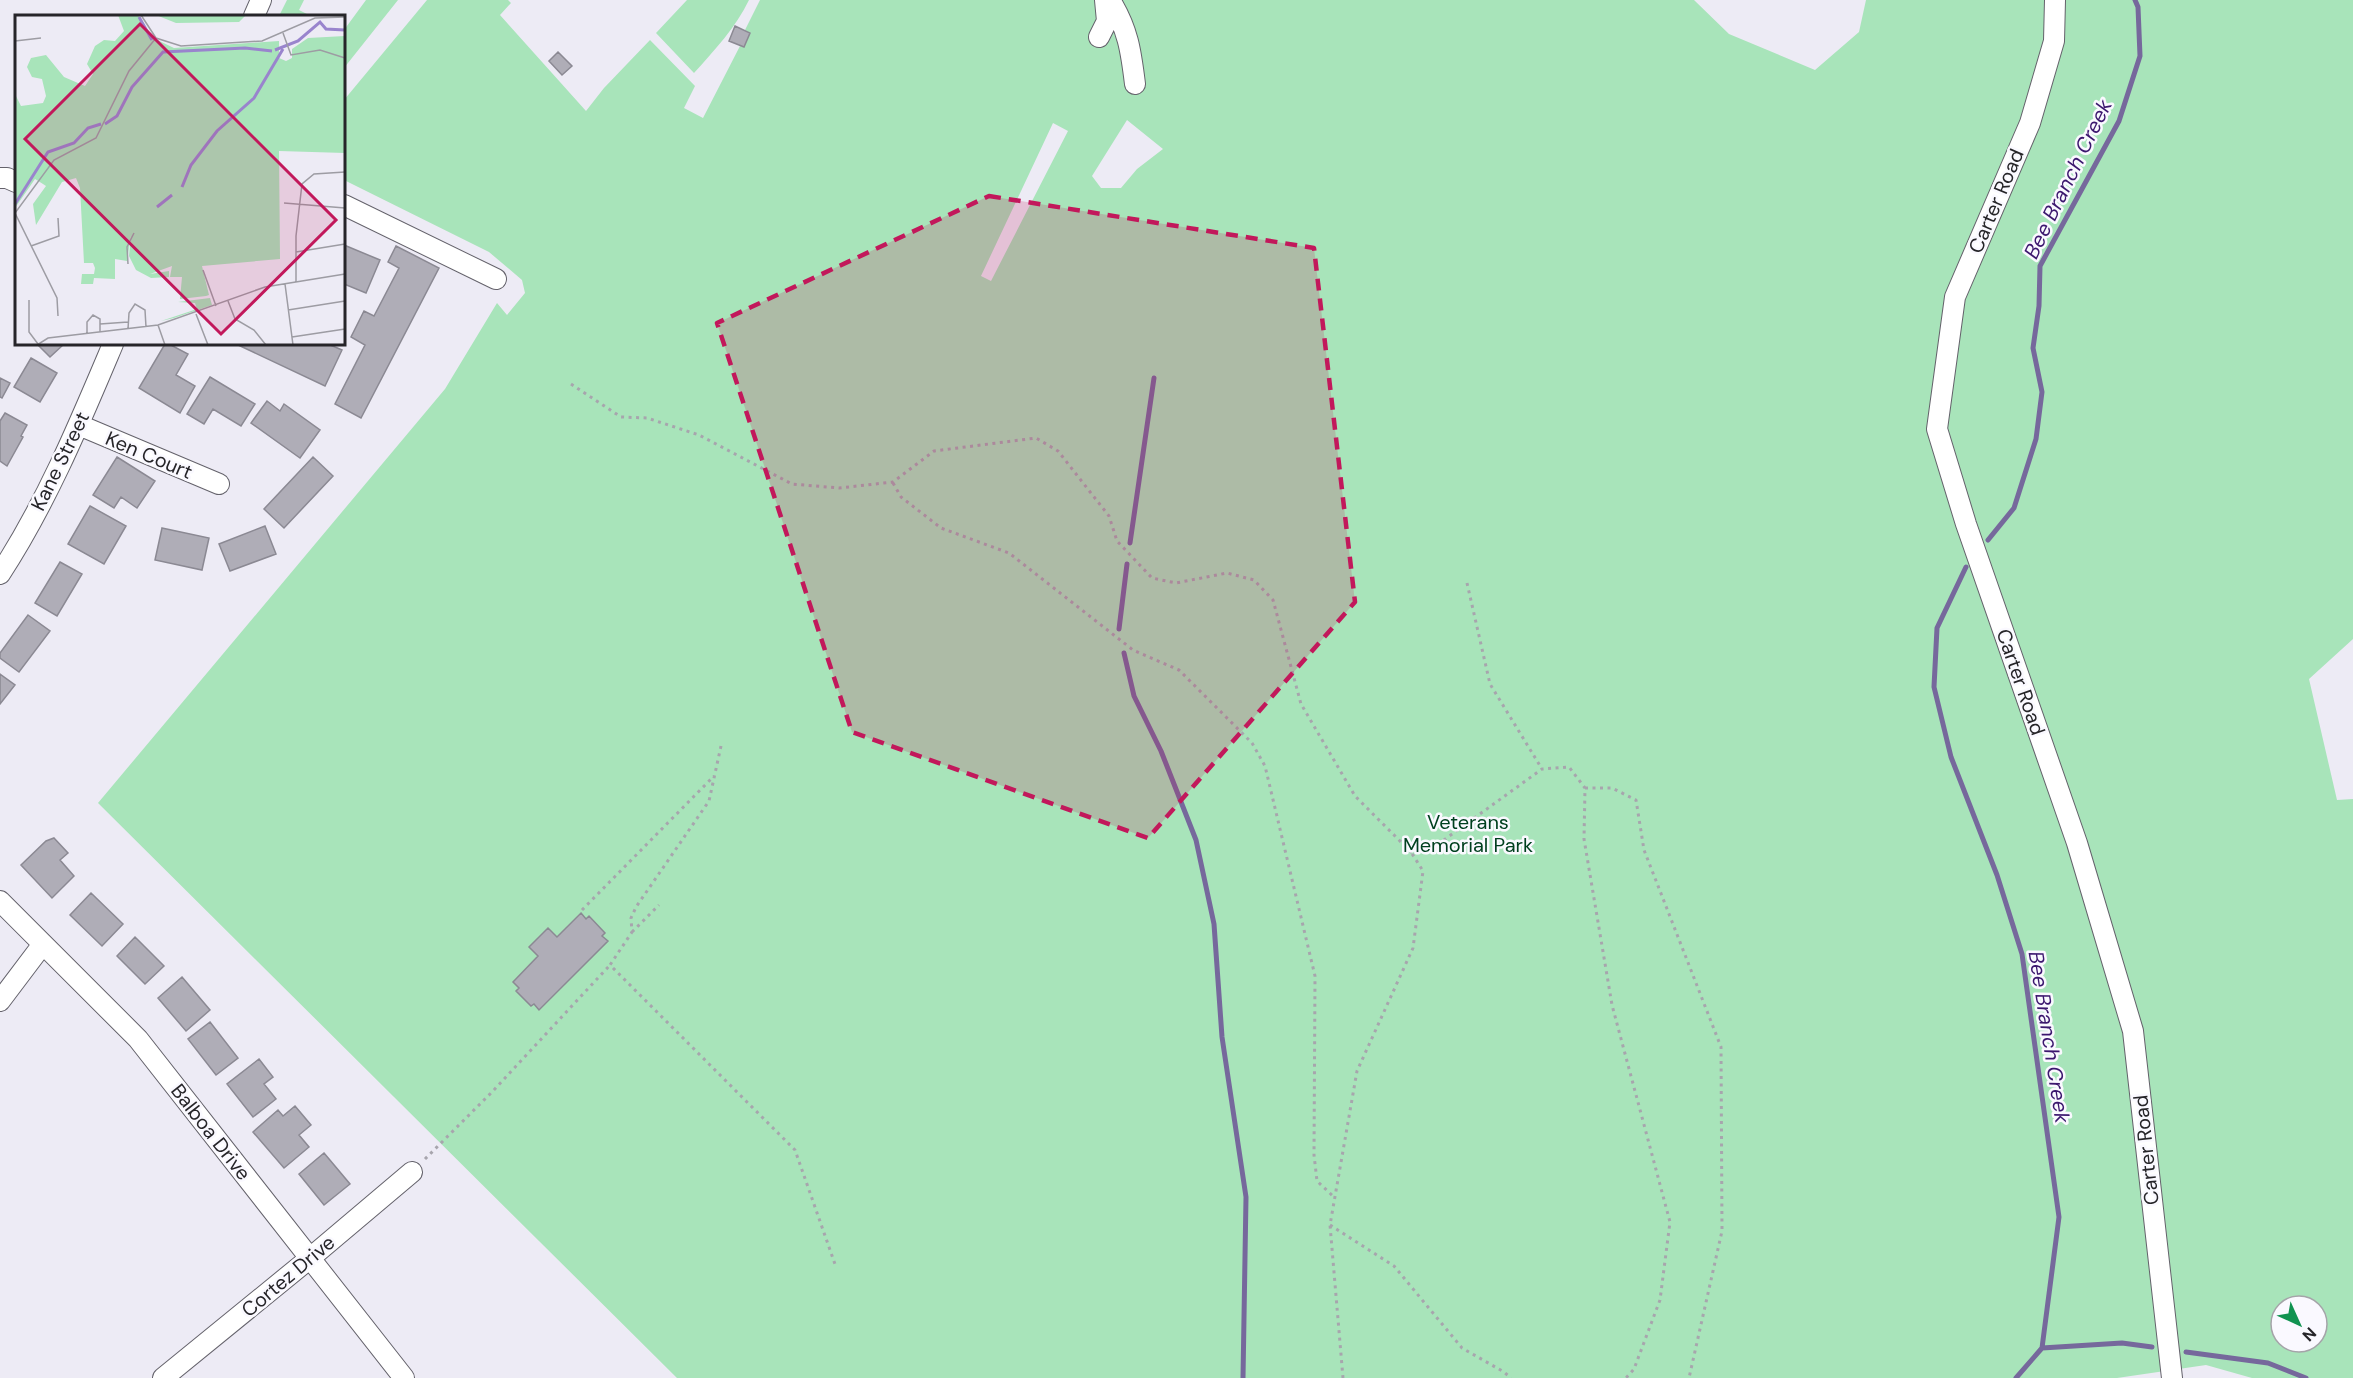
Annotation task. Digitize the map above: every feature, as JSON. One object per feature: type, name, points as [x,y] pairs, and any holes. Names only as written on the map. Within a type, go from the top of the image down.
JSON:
[{"type":"street","points":[[254,15],[261,0]]},
{"type":"street","points":[[1099,37],[1107,21],[1108,0]]},
{"type":"street","points":[[1108,0],[1121,17],[1130,42],[1135,84]]},
{"type":"street","name":"Carter Road","points":[[2055,0],[2054,41],[2030,123],[1955,297],[1937,429],[1966,525],[2077,843],[2133,1031],[2172,1378]]},
{"type":"street","points":[[0,178],[8,178],[15,182]]},
{"type":"street","points":[[345,205],[496,279]]},
{"type":"street","name":"Kane Street","points":[[0,574],[19,545],[79,425],[113,345]]},
{"type":"street","name":"Ken Court","points":[[79,425],[219,484]]},
{"type":"street","name":"Balboa Drive","points":[[0,901],[138,1039],[404,1378]]},
{"type":"street","points":[[0,1001],[43,944]]},
{"type":"street","name":"Cortez Drive","points":[[163,1378],[412,1172]]},
{"type":"path","points":[[571,384],[621,417],[647,418],[699,435],[792,484],[839,488],[893,482],[934,451],[1036,438],[1058,451],[1109,516],[1117,541],[1152,578],[1176,583],[1227,573],[1254,580],[1273,600],[1302,704],[1355,796],[1411,852],[1423,871],[1413,948],[1357,1071],[1330,1225],[1343,1378]]},
{"type":"path","points":[[893,482],[901,497],[940,528],[1009,553],[1133,650],[1179,670],[1252,743],[1265,766],[1315,976],[1314,1155],[1317,1181],[1335,1198]]},
{"type":"path","points":[[1467,583],[1490,684],[1542,769]]},
{"type":"path","points":[[632,932],[633,912],[709,801],[722,746]]},
{"type":"path","points":[[1411,852],[1437,844],[1542,769],[1569,768],[1585,788],[1584,839],[1611,1005],[1670,1222],[1660,1300],[1635,1369],[1626,1378]]},
{"type":"path","points":[[582,910],[715,775]]},
{"type":"path","points":[[1585,788],[1612,788],[1636,800],[1644,850],[1721,1047],[1722,1231],[1689,1378]]},
{"type":"path","points":[[412,1172],[493,1091],[610,965],[632,932],[659,905]]},
{"type":"path","points":[[610,965],[795,1150],[836,1267]]},
{"type":"path","points":[[1330,1225],[1394,1266],[1462,1348],[1511,1378]]},
{"type":"highlighted area","points":[[989,196],[1314,248],[1355,602],[1148,838],[852,732],[717,323]]},
{"type":"green space","points":[[287,0],[304,0],[299,10],[309,15],[280,15]]},
{"type":"green space","points":[[366,0],[398,0],[345,67],[345,29]]},
{"type":"green space","name":"Veterans Memorial Park","points":[[427,0],[508,0],[511,3],[500,15],[586,111],[604,88],[650,40],[695,86],[684,108],[703,118],[740,46],[744,47],[750,33],[745,30],[760,0],[1099,0],[1120,38],[1126,67],[1141,55],[1133,27],[1117,0],[1694,0],[1729,34],[1815,70],[1859,32],[1866,0],[2353,0],[2353,639],[2309,679],[2337,800],[2353,799],[2353,1378],[2252,1378],[2206,1365],[2117,1378],[677,1378],[98,803],[445,389],[497,303],[507,315],[525,293],[522,280],[489,252],[345,180],[345,99]],"holes":[[[1127,120],[1163,149],[1137,169],[1121,188],[1101,188],[1092,176]],[[1053,123],[1068,131],[991,281],[981,276]]]},
{"type":"green space","points":[[687,0],[749,0],[731,29],[694,73],[656,33]]},
{"type":"building","points":[[735,26],[750,33],[744,47],[729,41]]},
{"type":"building","points":[[558,52],[572,66],[562,75],[549,61]]},
{"type":"building","points":[[345,245],[380,260],[366,293],[345,284]]},
{"type":"building","points":[[396,246],[439,268],[361,418],[335,404],[365,345],[351,337],[364,311],[374,316],[399,268],[388,262]]},
{"type":"building","points":[[38,345],[63,345],[50,357]]},
{"type":"building","points":[[164,345],[171,345],[188,354],[176,375],[195,386],[180,413],[139,388]]},
{"type":"building","points":[[238,345],[330,345],[342,350],[325,386]]},
{"type":"building","points":[[31,358],[57,373],[40,402],[14,387]]},
{"type":"building","points":[[210,377],[255,404],[241,426],[213,409],[204,424],[187,414]]},
{"type":"building","points":[[0,378],[10,383],[2,398],[0,397]]},
{"type":"building","points":[[267,401],[280,411],[284,404],[320,430],[300,458],[251,423]]},
{"type":"building","points":[[5,413],[27,425],[7,466],[0,461],[0,421]]},
{"type":"building","points":[[117,457],[155,481],[137,508],[121,497],[114,508],[93,495]]},
{"type":"building","points":[[313,457],[333,476],[284,528],[264,509]]},
{"type":"building","points":[[90,506],[126,526],[104,564],[68,544]]},
{"type":"building","points":[[265,526],[276,554],[230,571],[219,544]]},
{"type":"building","points":[[162,528],[209,538],[202,570],[155,560]]},
{"type":"building","points":[[60,562],[82,574],[57,616],[35,603]]},
{"type":"building","points":[[28,615],[50,631],[19,672],[0,658],[0,653]]},
{"type":"building","points":[[0,674],[15,685],[0,704]]},
{"type":"building","points":[[54,838],[68,853],[60,860],[74,876],[52,898],[21,865],[46,841]]},
{"type":"building","points":[[91,893],[123,924],[102,946],[70,915]]},
{"type":"building","points":[[581,913],[586,919],[589,916],[605,933],[602,936],[608,941],[539,1010],[534,1004],[531,1006],[516,991],[519,988],[513,982],[538,956],[529,947],[548,928],[557,937]]},
{"type":"building","points":[[135,937],[164,966],[145,984],[117,956]]},
{"type":"building","points":[[182,977],[210,1010],[186,1031],[158,998]]},
{"type":"building","points":[[210,1022],[238,1058],[216,1075],[188,1039]]},
{"type":"building","points":[[259,1059],[273,1077],[264,1084],[276,1099],[253,1117],[227,1084]]},
{"type":"building","points":[[295,1106],[311,1125],[299,1135],[309,1147],[284,1168],[253,1132],[278,1110],[283,1116]]},
{"type":"building","points":[[324,1153],[350,1184],[324,1205],[299,1174]]},
{"type":"waterway","name":"Bee Branch Creek","points":[[1988,540],[2014,508],[2036,439],[2042,392],[2033,348],[2039,306],[2040,266],[2119,121],[2140,56],[2138,7],[2135,0]]},
{"type":"waterway","points":[[1130,543],[1154,378]]},
{"type":"waterway","points":[[1119,629],[1127,564]]},
{"type":"waterway","name":"Bee Branch Creek","points":[[1966,567],[1937,628],[1934,687],[1951,757],[1997,875],[2022,954],[2059,1217],[2042,1348],[2016,1378]]},
{"type":"waterway","points":[[1124,653],[1134,696],[1161,751],[1196,840],[1214,924],[1222,1037],[1246,1197],[1243,1378]]},
{"type":"waterway","points":[[2042,1348],[2122,1343],[2152,1347]]},
{"type":"waterway","points":[[2186,1352],[2268,1363],[2306,1378]]}]
